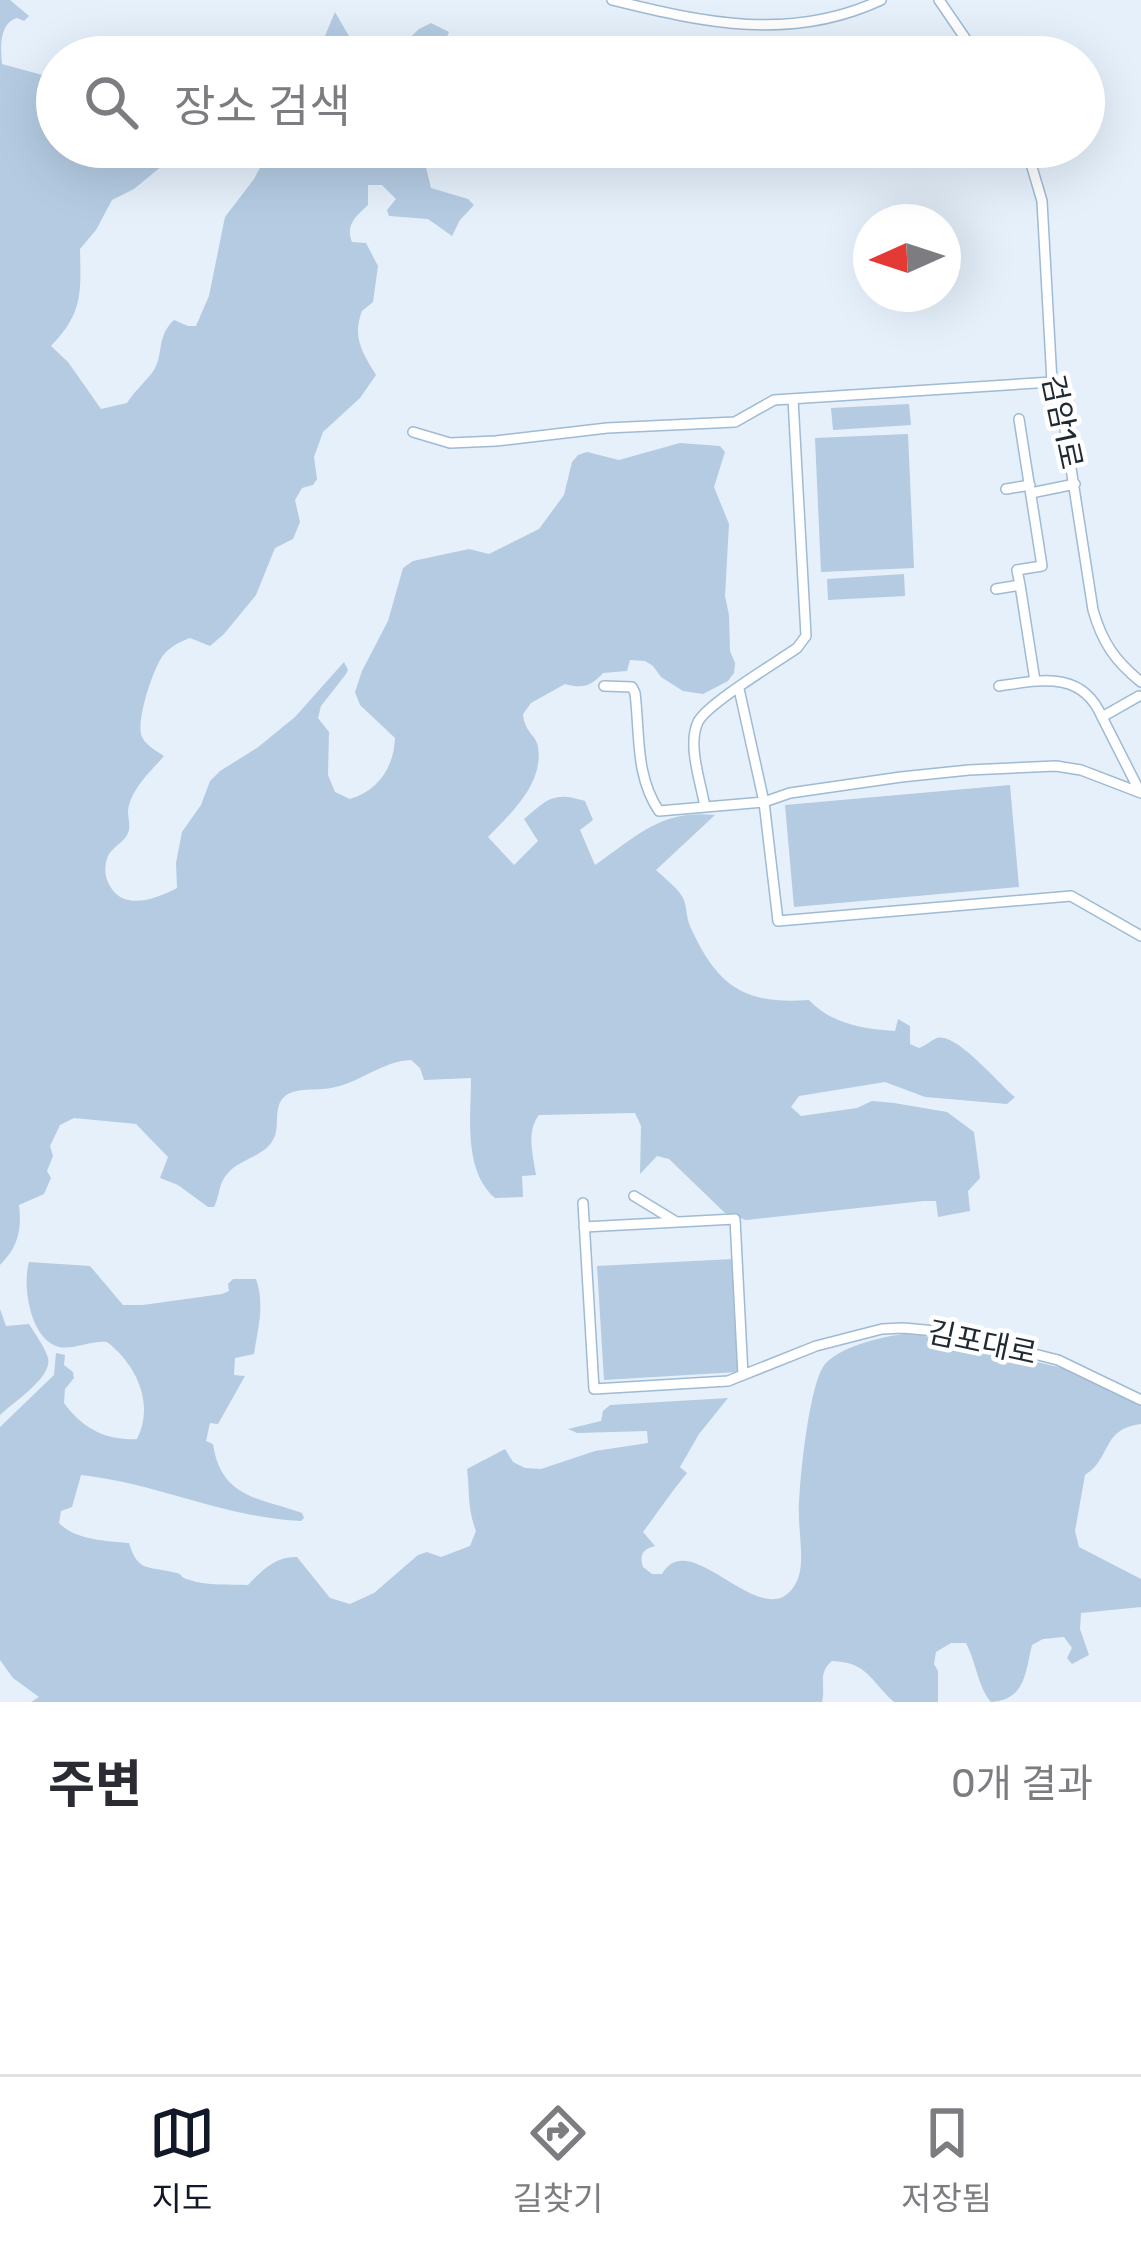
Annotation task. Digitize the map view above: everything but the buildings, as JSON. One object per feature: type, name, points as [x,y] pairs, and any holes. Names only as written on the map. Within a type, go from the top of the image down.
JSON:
[{"type":"street","points":[[612,0],[752,27],[811,23],[881,0]]},
{"type":"street","points":[[939,0],[964,36]]},
{"type":"street","name":"검암1로","points":[[1032,168],[1042,201],[1052,382],[1075,484],[1093,610],[1100,634],[1116,660],[1141,682]]},
{"type":"street","points":[[413,432],[450,443],[496,441],[638,426],[735,422],[774,400],[1052,382]]},
{"type":"street","points":[[704,806],[694,743],[698,722],[797,648],[806,636],[793,399]]},
{"type":"street","points":[[1019,419],[1042,566],[1018,570],[1035,681]]},
{"type":"street","points":[[1006,489],[1075,484]]},
{"type":"street","points":[[996,589],[1020,586]]},
{"type":"street","points":[[999,686],[1065,682],[1081,689],[1095,700],[1141,792]]},
{"type":"street","points":[[604,686],[632,687],[635,693],[640,766],[659,812],[764,802],[901,777],[1056,766],[1141,792]]},
{"type":"street","points":[[739,689],[764,802],[778,921],[1071,896],[1141,936]]},
{"type":"street","points":[[1102,717],[1139,697]]},
{"type":"street","points":[[634,1196],[677,1222]]},
{"type":"street","points":[[583,1204],[584,1227],[735,1220],[743,1375]]},
{"type":"street","name":"김포대로","points":[[584,1227],[594,1389],[728,1381],[816,1346],[882,1329],[922,1328],[1058,1360],[1141,1400]]},
{"type":"shaded area","points":[[0,0],[10,0],[29,16],[11,21],[4,30],[2,64],[36,73],[36,168],[160,168],[112,200],[80,249],[78,302],[51,346],[101,409],[127,403],[152,373],[164,333],[174,320],[196,326],[209,296],[225,217],[260,168],[426,168],[431,188],[474,205],[452,236],[428,219],[389,216],[387,210],[396,199],[382,185],[368,185],[368,205],[350,231],[352,242],[366,243],[378,266],[373,302],[362,311],[358,329],[376,375],[360,398],[323,432],[314,457],[317,479],[302,488],[295,500],[300,522],[293,539],[275,548],[256,595],[210,646],[190,638],[161,659],[147,694],[141,730],[146,743],[164,756],[133,796],[127,834],[107,859],[106,876],[116,894],[132,901],[177,888],[182,832],[201,805],[210,781],[295,717],[344,662],[348,670],[321,706],[318,718],[329,732],[328,775],[335,792],[350,799],[376,784],[388,768],[395,738],[360,705],[355,692],[388,621],[403,568],[413,561],[469,549],[489,554],[539,529],[564,495],[578,455],[587,452],[619,460],[680,443],[720,446],[725,452],[714,487],[729,524],[725,596],[734,673],[703,694],[683,691],[645,661],[630,660],[627,671],[603,673],[586,685],[565,684],[531,703],[523,714],[538,747],[536,773],[524,797],[488,837],[514,865],[538,841],[524,819],[552,799],[574,798],[585,801],[593,820],[580,830],[595,865],[664,821],[715,815],[656,870],[681,894],[700,947],[722,977],[750,995],[809,1000],[827,1015],[860,1027],[895,1031],[898,1019],[910,1026],[910,1044],[919,1048],[945,1038],[1015,1097],[1007,1104],[925,1097],[885,1082],[799,1096],[791,1107],[801,1116],[857,1108],[872,1101],[947,1112],[974,1132],[980,1178],[968,1191],[970,1211],[938,1217],[936,1201],[924,1201],[746,1220],[725,1213],[669,1159],[657,1156],[640,1174],[641,1126],[635,1113],[539,1115],[532,1136],[536,1175],[522,1176],[523,1197],[495,1198],[473,1158],[471,1078],[424,1080],[411,1060],[342,1085],[285,1096],[273,1140],[228,1173],[214,1207],[160,1178],[168,1157],[136,1124],[74,1118],[60,1125],[50,1146],[53,1156],[47,1171],[51,1178],[44,1194],[19,1205],[17,1238],[0,1265]]},
{"type":"shaded area","points":[[335,12],[349,36],[325,36]]},
{"type":"shaded area","points":[[431,23],[449,32],[447,36],[412,36]]},
{"type":"shaded area","points":[[909,404],[911,425],[833,430],[831,408]]},
{"type":"shaded area","points":[[908,434],[914,568],[821,572],[815,438]]},
{"type":"shaded area","points":[[904,574],[905,596],[828,600],[827,579]]},
{"type":"shaded area","points":[[1010,785],[1019,887],[794,907],[785,805]]},
{"type":"shaded area","points":[[732,1259],[738,1372],[604,1380],[597,1266]]},
{"type":"shaded area","points":[[29,1262],[90,1266],[123,1305],[222,1294],[229,1291],[233,1279],[256,1279],[260,1307],[254,1354],[235,1358],[234,1375],[245,1376],[218,1424],[210,1423],[206,1441],[213,1444],[217,1462],[233,1486],[302,1513],[304,1518],[246,1514],[81,1475],[72,1507],[61,1511],[59,1523],[82,1536],[129,1543],[136,1559],[150,1568],[204,1583],[248,1585],[276,1561],[297,1557],[330,1598],[350,1604],[374,1593],[418,1555],[427,1552],[441,1557],[470,1546],[476,1531],[467,1469],[505,1449],[513,1462],[541,1469],[595,1451],[648,1443],[647,1431],[577,1433],[568,1429],[601,1421],[610,1405],[728,1398],[680,1467],[687,1473],[643,1532],[655,1546],[643,1553],[643,1567],[662,1574],[675,1562],[691,1562],[767,1599],[784,1596],[797,1581],[801,1566],[803,1461],[820,1373],[826,1363],[854,1346],[912,1333],[1067,1369],[1141,1406],[1141,1424],[1119,1432],[1085,1475],[1075,1531],[1079,1547],[1141,1579],[1141,1607],[1081,1613],[1080,1629],[1089,1655],[1072,1664],[1067,1658],[1072,1648],[1064,1637],[1043,1639],[1032,1645],[1018,1690],[991,1702],[966,1643],[951,1643],[936,1652],[938,1702],[894,1702],[861,1669],[832,1661],[823,1675],[822,1702],[31,1702],[39,1697],[13,1678],[0,1660],[0,1427],[54,1375],[56,1353],[65,1355],[64,1365],[74,1378],[65,1389],[64,1403],[87,1426],[115,1438],[137,1439],[144,1412],[134,1373],[107,1342],[59,1347],[41,1334],[28,1297]]},
{"type":"shaded area","points":[[0,1309],[6,1326],[29,1324],[48,1365],[38,1381],[0,1415]]}]
